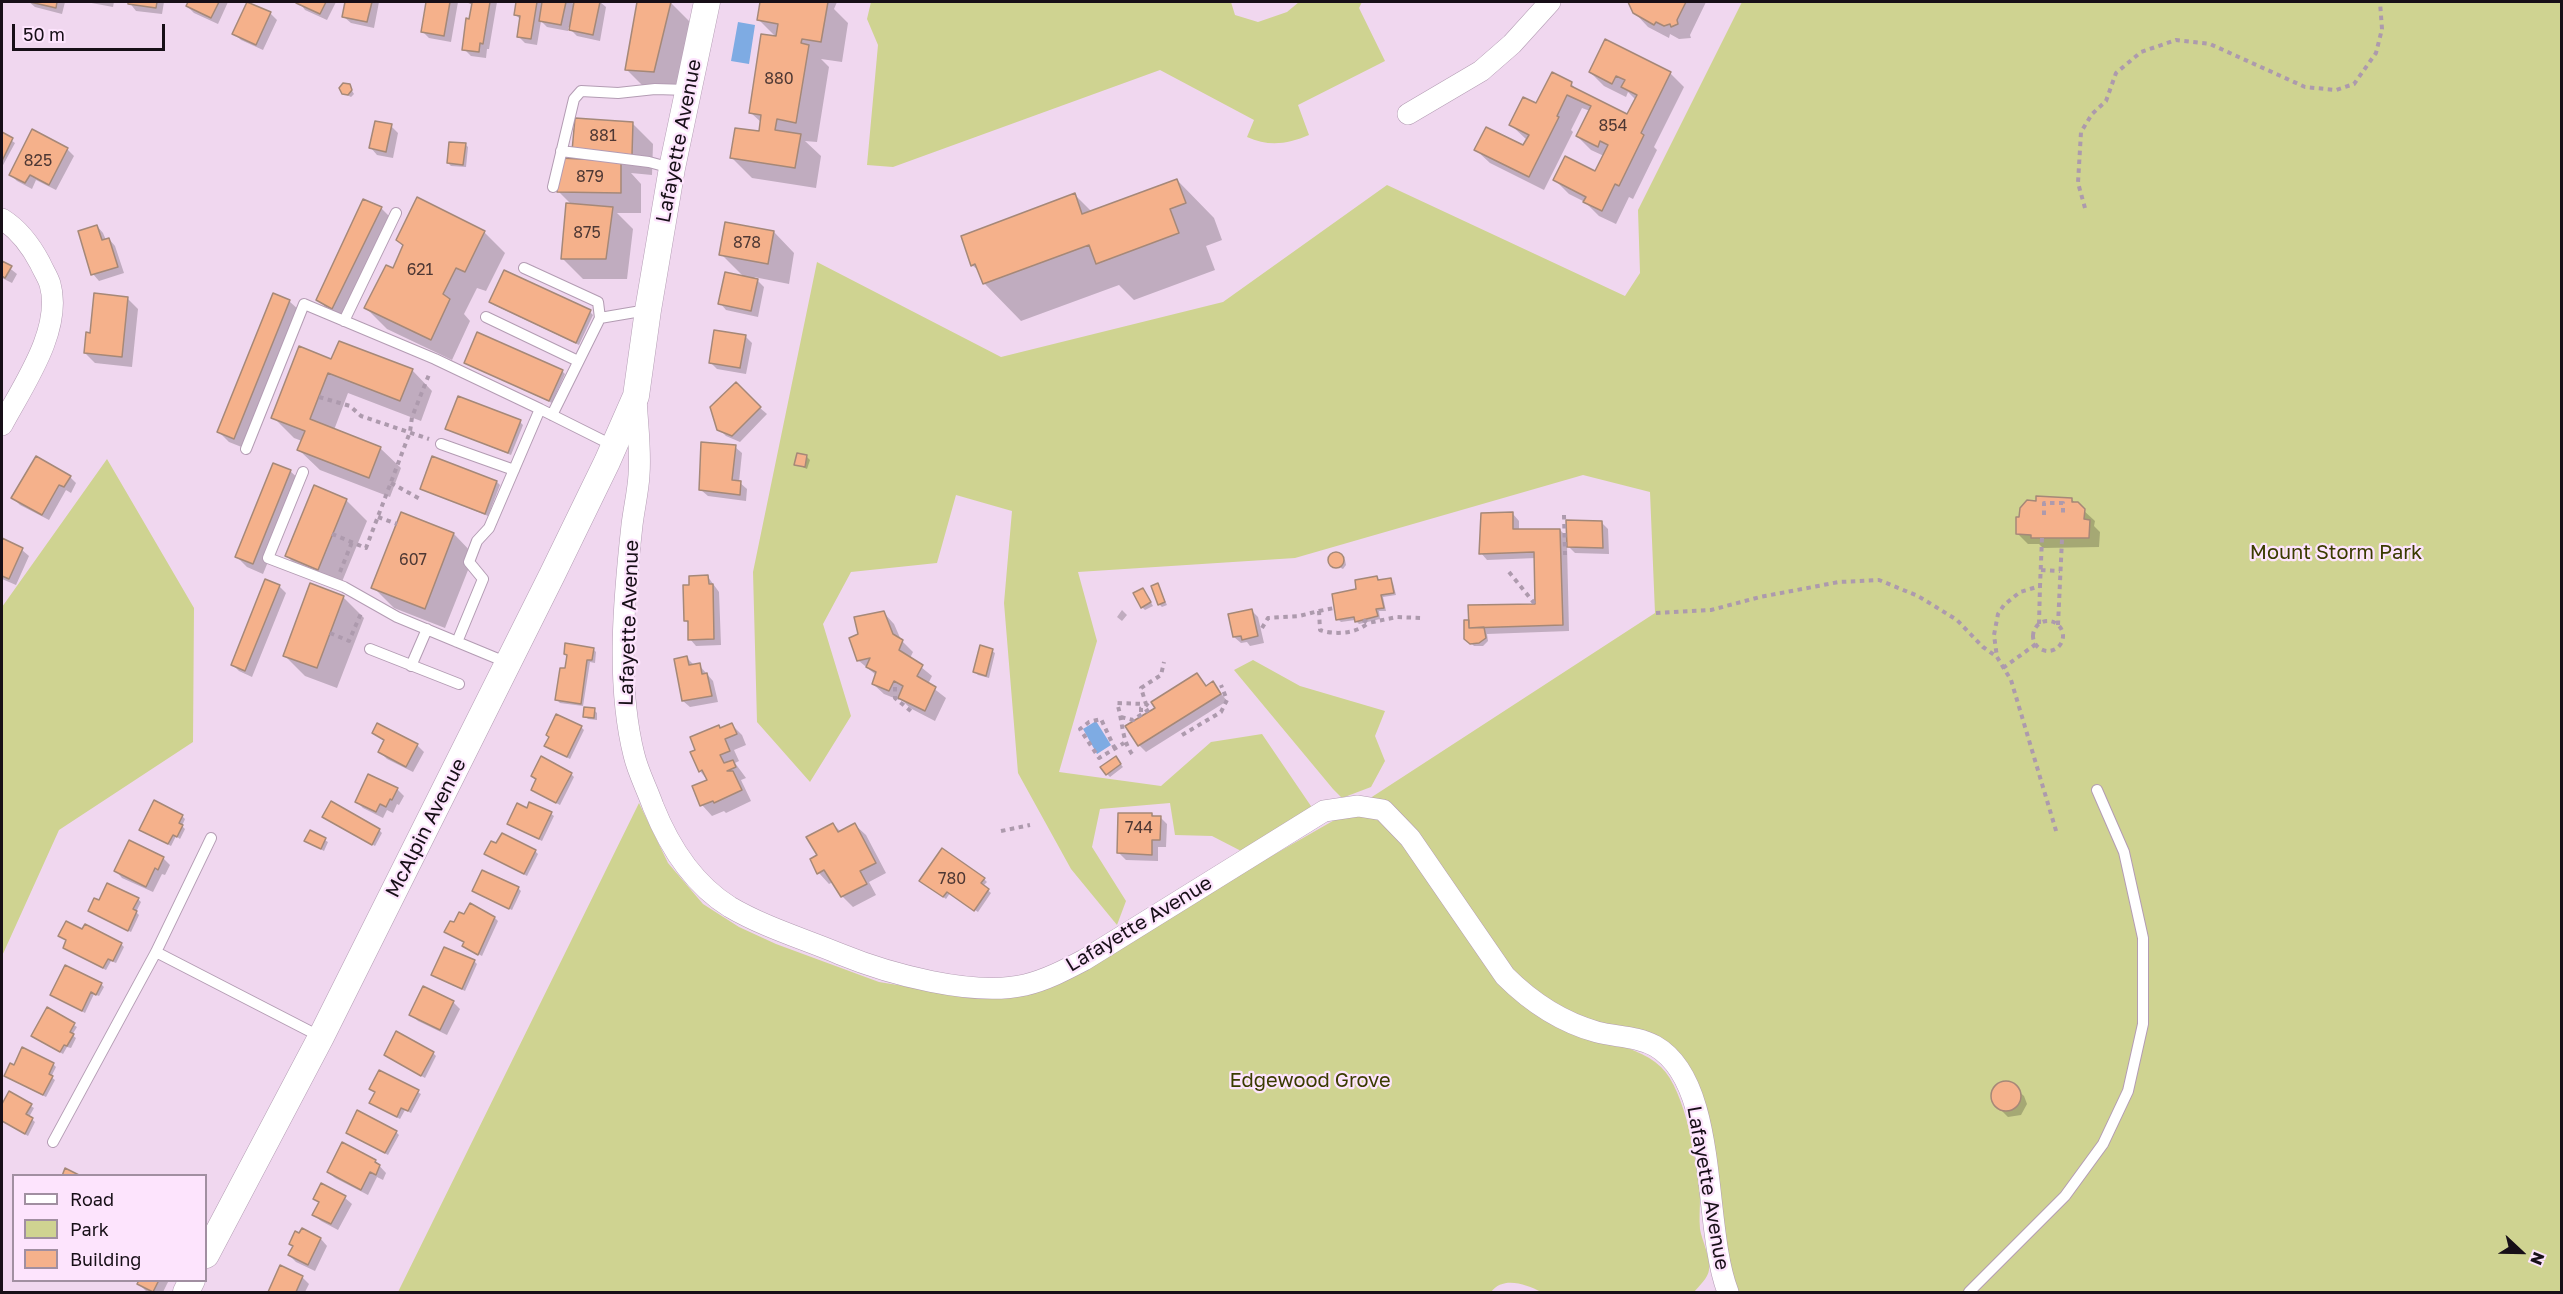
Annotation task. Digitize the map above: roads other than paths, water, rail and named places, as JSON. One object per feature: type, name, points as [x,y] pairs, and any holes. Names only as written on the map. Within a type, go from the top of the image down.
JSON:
[{"type":"street","name":"Lafayette Avenue","points":[[707,2],[672,168],[636,396],[640,474],[626,591],[624,686],[627,722],[634,757],[660,822],[679,859],[703,885],[730,906],[764,922],[888,971],[963,986],[1007,987],[1052,976],[1084,960],[1324,812],[1358,806],[1383,810],[1410,838],[1505,976],[1523,994],[1545,1010],[1571,1023],[1654,1045],[1682,1071],[1690,1088],[1701,1132],[1716,1249],[1728,1293]]},
{"type":"street","points":[[1408,114],[1481,71],[1512,44],[1550,2]]},
{"type":"street","points":[[2,219],[13,226],[35,253],[50,285],[51,312],[47,335],[39,356],[2,425]]},
{"type":"street","name":"McAlpin Avenue","points":[[207,1253],[321,1037],[508,663],[636,396]]},
{"type":"lane","points":[[553,187],[574,99],[580,91],[618,93],[655,89],[688,90]]},
{"type":"lane","points":[[561,151],[649,162],[672,168]]},
{"type":"lane","points":[[344,321],[396,213]]},
{"type":"lane","points":[[524,268],[598,303],[600,318],[552,415]]},
{"type":"lane","points":[[246,449],[304,304],[435,359],[614,446]]},
{"type":"lane","points":[[600,318],[648,310]]},
{"type":"lane","points":[[486,317],[578,361]]},
{"type":"lane","points":[[457,642],[483,579],[469,562],[477,541],[489,528],[540,409]]},
{"type":"lane","points":[[441,444],[514,470]]},
{"type":"lane","points":[[303,472],[268,558],[336,584],[397,617],[508,663]]},
{"type":"lane","points":[[411,666],[427,629]]},
{"type":"lane","points":[[370,648],[459,684]]},
{"type":"lane","points":[[1969,1293],[2065,1196],[2103,1144],[2128,1091],[2143,1024],[2143,938],[2124,852],[2097,789]]},
{"type":"lane","points":[[53,1142],[156,952],[211,838]]},
{"type":"lane","points":[[156,952],[321,1037]]},
{"type":"water","points":[[738,22],[755,25],[749,64],[731,61]]},
{"type":"water","points":[[1096,721],[1111,745],[1097,754],[1083,729]]},
{"type":"park label","name":"Mount Storm Park","points":[[2336,553]]},
{"type":"park label","name":"Edgewood Grove","points":[[1310,1081]]}]
